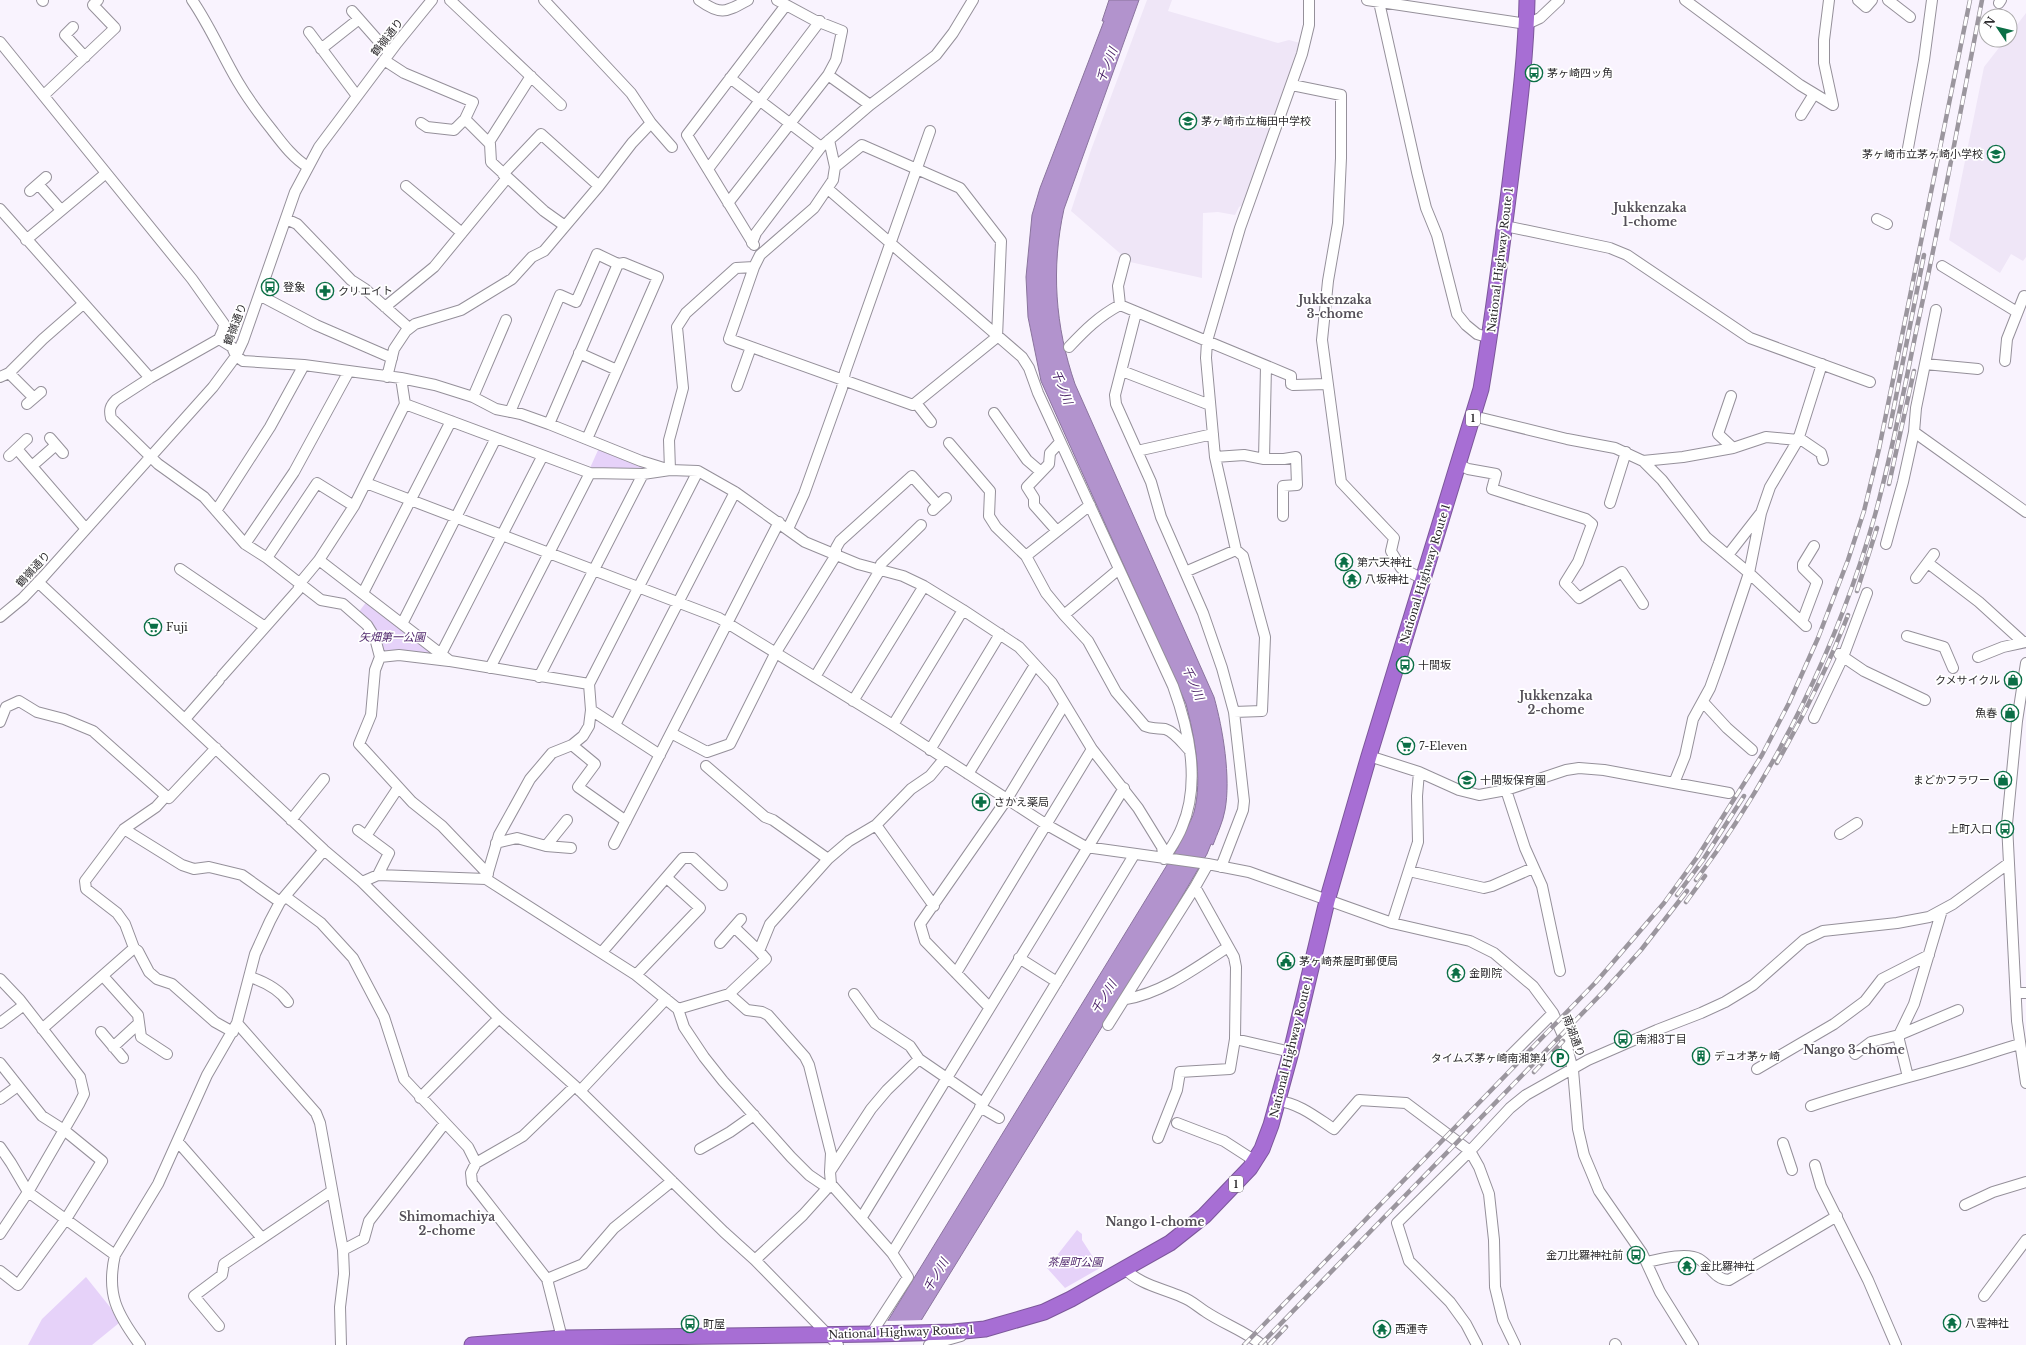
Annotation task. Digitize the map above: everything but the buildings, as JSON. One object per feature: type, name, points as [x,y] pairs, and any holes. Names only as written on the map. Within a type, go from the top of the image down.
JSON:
[{"type":"highway","name":"National Highway Route 1","points":[[472,1345],[562,1338],[834,1340],[873,1334],[986,1329],[1044,1312],[1170,1243],[1195,1224],[1235,1184],[1255,1161],[1262,1149],[1278,1101],[1327,901],[1369,756],[1481,389],[1490,338],[1505,226],[1527,24],[1527,0]]},
{"type":"street","points":[[44,95],[85,58],[115,28],[93,5],[98,0]]},
{"type":"street","points":[[192,0],[206,20],[239,84],[262,118],[279,140],[300,162],[308,167]]},
{"type":"street","name":"鶴嶺通り","points":[[0,617],[38,582],[86,529],[213,387],[236,356],[295,192],[319,147],[387,56],[432,0]]},
{"type":"street","points":[[450,0],[562,105]]},
{"type":"street","points":[[544,0],[631,93],[651,123],[672,147]]},
{"type":"street","points":[[699,0],[719,12],[726,12],[748,0]]},
{"type":"street","points":[[752,243],[756,233],[825,143],[870,106],[913,74],[936,54],[953,33],[973,0]]},
{"type":"street","points":[[1234,712],[1262,711],[1265,637],[1243,556],[1236,550],[1215,457],[1206,358],[1208,341],[1240,228],[1292,84],[1309,25],[1309,0]]},
{"type":"street","points":[[1490,338],[1477,334],[1466,325],[1457,314],[1437,235],[1426,208],[1416,172],[1374,1],[1527,24],[1540,18],[1559,0]]},
{"type":"street","points":[[1685,0],[1814,94],[1833,105],[1824,63],[1824,40],[1829,0]]},
{"type":"street","points":[[1858,0],[1866,7],[1872,0]]},
{"type":"street","points":[[1888,0],[1910,17]]},
{"type":"street","points":[[1908,148],[1924,60],[1932,0]]},
{"type":"street","points":[[728,204],[828,75],[836,60],[842,30],[781,3],[730,78],[687,135],[728,204],[760,254]]},
{"type":"street","points":[[321,49],[356,15],[387,56],[404,73],[473,102],[465,119],[454,130],[427,126],[421,123]]},
{"type":"street","points":[[708,169],[761,101],[820,21]]},
{"type":"street","points":[[73,27],[65,34],[85,58]]},
{"type":"street","points":[[309,32],[357,96]]},
{"type":"street","points":[[0,42],[44,95],[105,174],[192,279],[224,324],[219,339],[150,378],[116,400],[112,404],[110,411],[111,418],[150,457],[204,497],[238,538],[245,544],[267,558],[321,600],[343,604],[367,625],[375,638],[380,657],[375,670],[371,715],[359,744],[412,802],[442,826],[487,877],[636,975],[678,1009],[684,1028],[704,1057],[773,1139],[809,1175],[830,1186],[862,1217],[892,1252],[908,1277],[873,1334]]},
{"type":"street","points":[[828,75],[870,106]]},
{"type":"street","points":[[531,76],[489,142],[491,162],[544,211],[565,226]]},
{"type":"street","points":[[730,78],[791,124],[825,143],[835,167],[833,180],[814,208],[800,222],[760,254],[729,338],[912,405],[997,337],[1001,241],[960,188],[862,145],[835,167]]},
{"type":"street","points":[[1292,84],[1341,95],[1341,158],[1338,223],[1328,281],[1322,340],[1341,482],[1394,538],[1391,551],[1401,568],[1423,579]]},
{"type":"street","points":[[1801,114],[1814,94]]},
{"type":"street","points":[[465,119],[489,142]]},
{"type":"street","points":[[387,377],[394,349],[409,328],[415,324],[461,310],[512,279],[532,257],[544,251],[599,186],[632,143],[651,123]]},
{"type":"street","points":[[788,530],[804,494],[842,388],[842,380],[930,131]]},
{"type":"street","points":[[385,307],[434,267],[505,176],[541,134],[599,186]]},
{"type":"street","points":[[26,240],[105,174]]},
{"type":"street","points":[[38,184],[61,210]]},
{"type":"street","points":[[406,186],[462,233]]},
{"type":"street","points":[[828,189],[997,337],[1022,357],[1029,368],[1060,442],[1173,686],[1182,712],[1190,751],[1190,799],[1183,827],[1164,859]]},
{"type":"street","points":[[0,209],[150,378]]},
{"type":"street","points":[[286,219],[297,224],[351,280],[364,289],[409,328]]},
{"type":"street","points":[[1877,219],[1887,224]]},
{"type":"street","points":[[1505,226],[1610,248],[1622,253],[1750,338],[1870,382]]},
{"type":"street","points":[[510,412],[560,295],[576,302],[596,254],[618,264],[624,262],[658,277],[587,439]]},
{"type":"street","points":[[1120,305],[1118,286],[1125,259]]},
{"type":"street","points":[[549,424],[618,264]]},
{"type":"street","points":[[1942,266],[2017,312]]},
{"type":"street","points":[[670,470],[669,440],[682,388],[677,327],[686,313],[736,268],[754,267]]},
{"type":"street","points":[[259,294],[316,326],[392,358]]},
{"type":"street","points":[[2005,361],[2007,339],[2024,296],[2026,297]]},
{"type":"street","points":[[34,398],[4,375],[83,304]]},
{"type":"street","points":[[1120,305],[1136,313],[1291,376],[1291,384],[1293,386],[1327,384]]},
{"type":"street","points":[[1069,348],[1085,329],[1103,314],[1120,305]]},
{"type":"street","points":[[1886,544],[1903,482],[1914,432],[1916,408],[1936,310]]},
{"type":"street","points":[[1136,313],[1115,395],[1116,404],[1151,482],[1161,517],[1208,626],[1234,712],[1244,810],[1221,867]]},
{"type":"street","points":[[473,397],[506,320]]},
{"type":"street","points":[[219,339],[232,347],[236,356],[243,361],[304,366],[401,378],[435,385],[473,397],[496,409],[549,424],[641,461],[670,470]]},
{"type":"street","points":[[737,386],[751,347]]},
{"type":"street","points":[[579,353],[617,370]]},
{"type":"street","points":[[1674,783],[1685,756],[1693,719],[1703,702],[1719,663],[1749,573],[1761,513],[1770,487],[1798,439],[1822,364]]},
{"type":"street","points":[[1925,364],[1978,369]]},
{"type":"street","points":[[216,511],[270,427],[304,366]]},
{"type":"street","points":[[1264,459],[1266,366]]},
{"type":"street","points":[[245,544],[294,472],[349,372]]},
{"type":"street","points":[[1122,372],[1210,406]]},
{"type":"street","points":[[184,719],[298,590],[300,583],[319,560],[354,506],[405,404],[401,378]]},
{"type":"street","points":[[1732,396],[1718,434],[1733,448]]},
{"type":"street","points":[[916,403],[932,422]]},
{"type":"street","points":[[405,404],[542,457],[590,473],[644,474],[670,470],[698,471],[735,492],[805,542],[858,564],[903,576],[924,586],[1019,647],[1052,683],[1092,749],[1124,788],[1138,808],[1162,847],[1164,859]]},
{"type":"street","points":[[994,413],[1027,460],[1041,472]]},
{"type":"street","points":[[1474,416],[1567,439],[1615,448],[1643,461],[1662,480],[1706,537],[1749,573],[1804,624],[1818,582],[1803,568],[1803,564],[1814,546]]},
{"type":"street","points":[[363,593],[412,500],[451,421]]},
{"type":"street","points":[[1914,432],[2026,512]]},
{"type":"street","points":[[1137,451],[1213,434]]},
{"type":"street","points":[[1643,461],[1683,457],[1733,448],[1766,437],[1798,439],[1821,453],[1824,460]]},
{"type":"street","points":[[402,624],[496,438]]},
{"type":"street","points":[[9,456],[27,440]]},
{"type":"street","points":[[1057,531],[1034,505],[1034,498],[1027,487],[1049,464],[1050,453],[1060,442]]},
{"type":"street","points":[[949,443],[990,491],[989,516],[996,527],[1026,556],[1040,584],[1064,616],[1088,641],[1116,692],[1145,726],[1150,728],[1166,729],[1190,751]]},
{"type":"street","points":[[32,466],[56,446]]},
{"type":"street","points":[[17,448],[86,529]]},
{"type":"street","points":[[1610,503],[1626,452]]},
{"type":"street","points":[[1215,457],[1244,455],[1264,459],[1296,457],[1297,486],[1283,486],[1283,516]]},
{"type":"street","points":[[441,654],[504,534],[542,457]]},
{"type":"street","points":[[1458,464],[1468,469],[1496,474],[1492,489],[1586,519],[1592,524],[1578,562],[1565,583],[1579,598],[1622,572],[1642,604]]},
{"type":"street","points":[[487,877],[499,835],[519,796],[543,761],[552,753],[572,745],[583,736],[589,726],[591,710],[589,684],[698,471]]},
{"type":"street","points":[[490,668],[590,473]]},
{"type":"street","points":[[539,677],[644,474]]},
{"type":"street","points":[[671,733],[707,752],[730,744],[776,652],[836,555],[836,548],[840,541],[912,476],[939,504]]},
{"type":"street","points":[[267,558],[318,483],[354,506]]},
{"type":"street","name":"南湖通り","points":[[366,483],[456,518],[504,534],[679,602],[728,623],[893,725],[1047,825],[1086,847],[1134,855],[1208,864],[1249,872],[1392,923],[1470,941],[1494,953],[1533,986],[1553,1013],[1565,1040],[1574,1070],[1578,1129],[1599,1191],[1647,1262],[1660,1292],[1693,1345]]},
{"type":"street","points":[[615,726],[735,492]]},
{"type":"street","points":[[1026,556],[1090,505]]},
{"type":"street","points":[[1728,555],[1761,513]]},
{"type":"street","points":[[614,844],[779,522]]},
{"type":"street","points":[[815,676],[880,570],[882,562],[921,525]]},
{"type":"street","points":[[1185,572],[1236,550]]},
{"type":"street","points":[[1916,578],[1934,554]]},
{"type":"street","points":[[319,560],[450,661]]},
{"type":"street","points":[[1928,563],[1979,602],[2025,642]]},
{"type":"street","points":[[180,569],[266,627]]},
{"type":"street","points":[[1064,616],[1119,569]]},
{"type":"street","points":[[38,582],[291,820],[362,882],[499,1018],[578,1088],[755,1260],[834,1340]]},
{"type":"street","points":[[853,701],[924,586]]},
{"type":"street","points":[[1814,718],[1867,593]]},
{"type":"street","points":[[893,725],[963,610]]},
{"type":"street","points":[[930,750],[1000,634]]},
{"type":"street","points":[[1907,636],[1916,644],[1944,647],[1953,668]]},
{"type":"street","points":[[1978,657],[2003,647],[2025,642]]},
{"type":"street","points":[[380,657],[399,654],[589,684]]},
{"type":"street","points":[[1841,656],[1878,678],[1925,700]]},
{"type":"street","points":[[2026,663],[2017,721],[2008,802],[2009,863],[2021,993],[2020,1044],[2026,1083]]},
{"type":"street","points":[[968,774],[1035,665]]},
{"type":"street","points":[[0,722],[6,707],[18,701],[38,712],[64,719],[93,732],[169,798],[216,748]]},
{"type":"street","points":[[1703,702],[1727,728],[1752,750]]},
{"type":"street","points":[[989,1007],[925,941],[920,924],[934,906],[1007,799],[1064,705]]},
{"type":"street","points":[[591,710],[660,755]]},
{"type":"street","points":[[572,745],[595,764],[578,787],[626,821]]},
{"type":"street","points":[[956,973],[1092,749]]},
{"type":"street","points":[[1369,756],[1419,772],[1471,794],[1479,795],[1506,790],[1566,770],[1579,768],[1604,770],[1729,793]]},
{"type":"street","points":[[759,950],[770,924],[828,859],[849,841],[876,826],[911,789],[930,776],[944,759]]},
{"type":"street","points":[[706,766],[766,817],[773,820],[828,859]]},
{"type":"street","points":[[1392,923],[1418,842],[1417,796],[1419,772]]},
{"type":"street","points":[[291,820],[324,779]]},
{"type":"street","points":[[366,836],[398,788]]},
{"type":"street","points":[[862,1217],[1086,847],[1124,788]]},
{"type":"street","points":[[1506,790],[1533,868],[1542,886],[1560,971]]},
{"type":"street","points":[[166,796],[156,806],[124,829],[85,881],[86,889],[117,913],[125,924],[134,948],[138,951],[149,972],[157,979],[172,984],[215,1022],[235,1027],[316,1113],[320,1123],[343,1250],[344,1274],[340,1307],[341,1345]]},
{"type":"street","points":[[546,846],[567,820]]},
{"type":"street","points":[[1840,834],[1857,823]]},
{"type":"street","points":[[876,826],[934,906]]},
{"type":"street","points":[[124,829],[182,865],[194,869],[209,867],[242,875],[321,923],[352,958],[384,1016],[404,1079],[420,1098],[468,1147],[476,1163]]},
{"type":"street","points":[[358,830],[389,853],[378,875]]},
{"type":"street","points":[[496,843],[518,838],[546,846],[571,848]]},
{"type":"street","points":[[140,1345],[113,1300],[111,1270],[115,1255],[158,1184],[207,1075],[235,1027],[250,977],[255,954],[270,921],[283,899],[324,850]]},
{"type":"street","points":[[892,1252],[1058,982],[1134,855]]},
{"type":"street","points":[[602,952],[683,858],[692,858],[722,885]]},
{"type":"street","points":[[1476,1345],[1466,1324],[1450,1302],[1409,1261],[1397,1223],[1470,1151],[1510,1108],[1526,1094],[1574,1070],[1588,1060],[1656,1030],[1701,1014],[1724,1002],[1753,985],[1790,950],[1804,940],[1823,931],[1897,923],[1929,917],[1942,910],[2009,863]]},
{"type":"street","points":[[1108,1025],[1126,999],[1208,864]]},
{"type":"street","points":[[1408,871],[1484,888],[1533,868]]},
{"type":"street","points":[[362,882],[378,875],[487,877]]},
{"type":"street","points":[[636,975],[700,908],[667,878]]},
{"type":"street","points":[[1158,1138],[1177,1090],[1180,1072],[1230,1069],[1235,1039],[1236,967],[1228,947],[1195,887]]},
{"type":"street","points":[[1908,1077],[1899,1035],[1914,1004],[1942,910]]},
{"type":"street","points":[[678,1009],[729,994],[766,959],[738,923],[720,943]]},
{"type":"street","points":[[1126,999],[1139,997],[1179,978],[1228,947]]},
{"type":"street","points":[[42,1029],[134,948]]},
{"type":"street","points":[[1757,1069],[1834,1024],[1864,1001],[1882,979],[1929,955]]},
{"type":"street","points":[[1019,958],[1058,982]]},
{"type":"street","points":[[103,976],[138,1015],[138,1024],[141,1037],[167,1054]]},
{"type":"street","points":[[250,977],[264,982],[282,994],[288,1002]]},
{"type":"street","points":[[0,979],[24,1005],[80,1078],[83,1085],[84,1094],[28,1192],[0,1234]]},
{"type":"street","points":[[729,994],[747,1010],[762,1012],[768,1015],[805,1057],[809,1065],[831,1153],[830,1186],[803,1215],[755,1260]]},
{"type":"street","points":[[854,994],[875,1022],[910,1046],[919,1059],[999,1118]]},
{"type":"street","points":[[562,1338],[547,1279],[472,1183],[471,1173],[476,1163],[522,1136],[578,1088],[666,999]]},
{"type":"street","points":[[0,1024],[24,1005]]},
{"type":"street","points":[[1855,1054],[1871,1042],[1896,1034],[1899,1035],[1958,1010]]},
{"type":"street","points":[[1508,1058],[1553,1013]]},
{"type":"street","points":[[420,1098],[499,1018]]},
{"type":"street","points":[[113,1047],[138,1024]]},
{"type":"street","points":[[101,1032],[123,1058]]},
{"type":"street","points":[[1235,1039],[1291,1052]]},
{"type":"street","points":[[1811,1106],[1836,1097],[2020,1044]]},
{"type":"street","points":[[830,1172],[871,1109],[887,1090],[919,1059]]},
{"type":"street","points":[[0,1063],[42,1116],[64,1130],[102,1161],[66,1219],[18,1285],[0,1271]]},
{"type":"street","points":[[0,1099],[18,1086]]},
{"type":"street","points":[[1278,1101],[1286,1102],[1305,1110],[1334,1129],[1359,1100],[1406,1103],[1470,1151],[1479,1168],[1489,1194],[1494,1240],[1495,1287],[1503,1320],[1515,1345]]},
{"type":"street","points":[[700,1149],[730,1132],[754,1115]]},
{"type":"street","points":[[343,1250],[364,1239],[369,1221],[445,1123]]},
{"type":"street","points":[[1177,1123],[1224,1141],[1255,1161]]},
{"type":"street","points":[[178,1142],[262,1238]]},
{"type":"street","points":[[1783,1143],[1792,1170]]},
{"type":"street","points":[[0,1147],[12,1163],[28,1192],[115,1255]]},
{"type":"street","points":[[1815,1165],[1821,1186],[1868,1280],[1896,1345]]},
{"type":"street","points":[[547,1279],[584,1264],[614,1228],[672,1181]]},
{"type":"street","points":[[1965,1205],[1994,1192],[2026,1182]]},
{"type":"street","points":[[219,1326],[194,1296],[222,1275],[224,1264],[332,1191]]},
{"type":"street","points":[[1647,1262],[1665,1258],[1694,1257],[1700,1259],[1719,1277],[1729,1280],[1837,1216]]},
{"type":"street","points":[[1984,1296],[2026,1240]]},
{"type":"street","points":[[1124,1268],[1132,1276],[1166,1292],[1183,1297],[1206,1312],[1252,1337],[1262,1345]]},
{"type":"street","points":[[929,1345],[986,1329]]},
{"type":"shaded area","name":"茅ヶ崎市立梅田中学校","points":[[1147,0],[1172,0],[1168,11],[1278,43],[1289,40],[1300,43],[1244,204],[1239,207],[1235,215],[1218,212],[1203,213],[1202,278],[1130,262],[1071,211],[1091,150]]},
{"type":"shaded area","name":"茅ヶ崎市立茅ヶ崎小学校","points":[[2026,13],[2026,257],[2023,261],[2011,254],[2000,273],[1949,240],[1984,67],[1999,48],[2018,48],[2018,24]]},
{"type":"green space","points":[[599,448],[652,469],[590,468]]},
{"type":"green space","name":"矢畑第一公園","points":[[367,601],[441,658],[383,653],[358,613]]},
{"type":"green space","name":"茶屋町公園","points":[[1077,1230],[1082,1234],[1082,1240],[1100,1268],[1065,1288],[1047,1268]]},
{"type":"green space","points":[[86,1277],[110,1307],[119,1323],[92,1345],[28,1345],[42,1319]]},
{"type":"water","name":"千ノ川","points":[[1109,0],[1139,0],[1064,209],[1057,253],[1056,275],[1059,319],[1068,362],[1075,384],[1214,697],[1223,738],[1227,769],[1227,797],[1225,810],[1213,845],[1211,844],[1207,854],[1177,905],[906,1345],[873,1345],[1178,847],[1193,816],[1197,799],[1198,772],[1192,729],[1186,704],[1041,381],[1028,317],[1026,277],[1032,215],[1040,188],[1104,21],[1102,21]]},
{"type":"pier","points":[[923,1320],[908,1345],[871,1345],[886,1321]]},
{"type":"railway","points":[[1244,1345],[1596,982],[1664,903],[1698,856],[1762,755],[1789,703],[1818,638],[1848,560],[1864,511],[1879,449],[1970,0]]},
{"type":"railway","points":[[1696,880],[1753,796],[1802,705],[1824,659],[1860,563],[1875,515],[1898,421],[1943,204],[1982,0]]},
{"type":"railway","points":[[1890,427],[1924,255]]},
{"type":"railway","points":[[1889,484],[1914,371]]},
{"type":"railway","points":[[1857,591],[1877,528]]},
{"type":"railway","points":[[1777,763],[1815,690],[1848,615]]},
{"type":"railway","points":[[1677,895],[1703,860],[1744,796]]},
{"type":"railway","points":[[1686,902],[1705,876]]},
{"type":"railway","points":[[1260,1345],[1605,990],[1641,950],[1687,891]]},
{"type":"railway","points":[[1534,1072],[1563,1041]]},
{"type":"railway","points":[[1269,1345],[1286,1327]]},
{"type":"place","name":"茅ヶ崎四ッ角","points":[[1534,73]]},
{"type":"place","name":"茅ヶ崎市立梅田中学校","points":[[1188,121]]},
{"type":"place","name":"茅ヶ崎市立茅ヶ崎小学校","points":[[1996,154]]},
{"type":"place","name":"登象","points":[[270,287]]},
{"type":"place","name":"クリエイト","points":[[325,291]]},
{"type":"place","name":"第六天神社","points":[[1344,562]]},
{"type":"place","name":"八坂神社","points":[[1352,579]]},
{"type":"place","name":"Fuji","points":[[153,627]]},
{"type":"place","name":"十間坂","points":[[1405,665]]},
{"type":"place","name":"クメサイクル","points":[[2013,680]]},
{"type":"place","name":"魚春","points":[[2010,713]]},
{"type":"place","name":"7-Eleven","points":[[1406,746]]},
{"type":"place","name":"十間坂保育園","points":[[1467,780]]},
{"type":"place","name":"まどかフラワー","points":[[2003,780]]},
{"type":"place","name":"さかえ薬局","points":[[981,802]]},
{"type":"place","name":"上町入口","points":[[2005,829]]},
{"type":"place","name":"茅ヶ崎茶屋町郵便局","points":[[1286,961]]},
{"type":"place","name":"金剛院","points":[[1456,973]]},
{"type":"place","name":"南湘3丁目","points":[[1623,1039]]},
{"type":"place","name":"デュオ茅ヶ崎","points":[[1701,1056]]},
{"type":"place","name":"タイムズ茅ヶ崎南湘第4","points":[[1560,1058]]},
{"type":"place","name":"金刀比羅神社前","points":[[1636,1255]]},
{"type":"place","name":"金比羅神社","points":[[1687,1266]]},
{"type":"place","name":"八雲神社","points":[[1952,1323]]},
{"type":"place","name":"町屋","points":[[690,1324]]},
{"type":"place","name":"西運寺","points":[[1382,1329]]},
{"type":"district","name":"Jukkenzaka 1-chome","points":[[1650,215]]},
{"type":"district","name":"Jukkenzaka 3-chome","points":[[1335,307]]},
{"type":"district","name":"Jukkenzaka 2-chome","points":[[1556,703]]},
{"type":"district","name":"Nango 3-chome","points":[[1854,1050]]},
{"type":"district","name":"Nango 1-chome","points":[[1155,1222]]},
{"type":"district","name":"Shimomachiya 2-chome","points":[[447,1224]]}]
